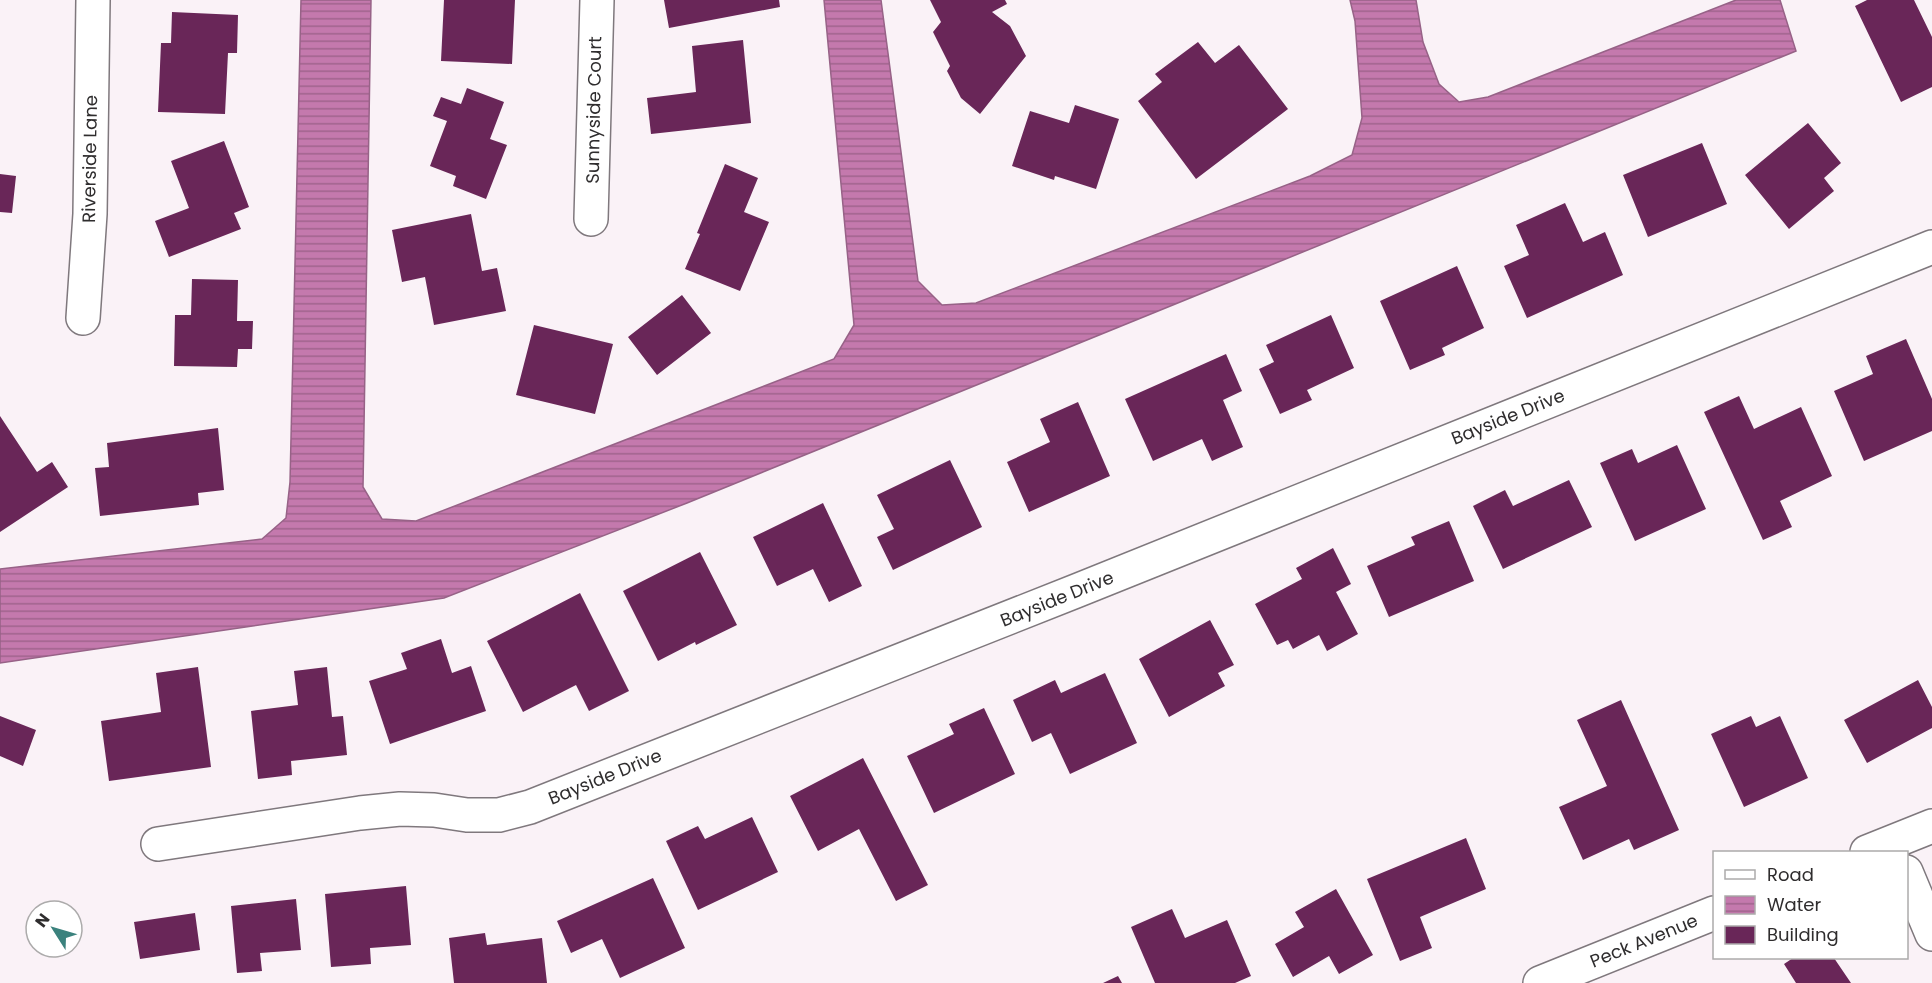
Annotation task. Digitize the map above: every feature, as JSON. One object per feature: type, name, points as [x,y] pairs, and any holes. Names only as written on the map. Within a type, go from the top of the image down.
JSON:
[{"type":"street","name":"Riverside Lane","points":[[83,318],[90,214],[93,0]]},
{"type":"street","name":"Sunnyside Court","points":[[591,219],[597,0]]},
{"type":"street","name":"Bayside Drive","points":[[158,844],[400,809],[434,810],[467,815],[499,815],[530,807],[1076,591],[1932,247]]},
{"type":"street","points":[[1887,849],[1932,826]]},
{"type":"street","points":[[1908,877],[1932,934]]},
{"type":"street","name":"Peck Avenue","points":[[1540,983],[1713,913]]},
{"type":"water","points":[[301,0],[371,0],[363,487],[382,519],[416,521],[834,359],[854,325],[824,0],[881,0],[918,281],[942,305],[976,303],[1310,176],[1352,155],[1362,118],[1355,21],[1350,0],[1416,0],[1423,42],[1439,84],[1459,102],[1488,97],[1736,0],[1780,0],[1796,51],[687,503],[444,598],[0,663],[0,569],[262,539],[286,518],[290,482]]},
{"type":"building","points":[[444,0],[515,0],[512,64],[441,61]]},
{"type":"building","points":[[664,0],[779,0],[780,7],[669,28]]},
{"type":"building","points":[[930,0],[1005,0],[1007,4],[992,12],[1010,26],[1026,56],[980,114],[961,98],[947,71],[950,66],[933,32],[941,22]]},
{"type":"building","points":[[1867,0],[1914,0],[1932,37],[1932,87],[1901,102],[1855,6]]},
{"type":"building","points":[[172,12],[238,15],[237,53],[228,53],[225,114],[158,112],[161,43],[171,43]]},
{"type":"building","points":[[743,40],[751,123],[651,134],[647,98],[696,92],[692,46]]},
{"type":"building","points":[[1198,42],[1215,63],[1239,45],[1288,109],[1196,179],[1138,101],[1162,82],[1155,74]]},
{"type":"building","points":[[467,88],[504,102],[490,139],[507,145],[486,199],[453,186],[456,176],[430,166],[447,121],[433,116],[441,97],[461,104]]},
{"type":"building","points":[[1075,105],[1119,119],[1096,189],[1055,176],[1054,180],[1012,166],[1030,111],[1069,123]]},
{"type":"building","points":[[1808,123],[1841,163],[1824,178],[1834,191],[1789,229],[1745,175]]},
{"type":"building","points":[[224,141],[249,207],[234,213],[241,229],[169,257],[155,221],[189,208],[171,161]]},
{"type":"building","points":[[1702,143],[1727,204],[1648,237],[1623,175]]},
{"type":"building","points":[[725,164],[758,178],[744,212],[769,222],[740,291],[685,269]]},
{"type":"building","points":[[0,174],[16,176],[12,213],[0,212]]},
{"type":"building","points":[[1565,203],[1583,242],[1605,232],[1623,275],[1527,318],[1504,266],[1529,255],[1516,225]]},
{"type":"building","points":[[471,214],[482,271],[497,268],[506,311],[434,325],[425,277],[402,282],[392,230]]},
{"type":"building","points":[[1457,266],[1484,328],[1442,348],[1445,355],[1410,370],[1380,301]]},
{"type":"building","points":[[192,279],[238,280],[237,321],[253,321],[252,349],[238,349],[237,367],[174,366],[175,315],[191,315]]},
{"type":"building","points":[[682,295],[711,333],[657,375],[628,337]]},
{"type":"building","points":[[1331,315],[1354,368],[1307,390],[1312,400],[1280,414],[1259,369],[1274,362],[1266,345]]},
{"type":"building","points":[[534,325],[613,344],[595,414],[516,395]]},
{"type":"building","points":[[1906,339],[1932,399],[1932,431],[1864,461],[1834,391],[1873,374],[1866,356]]},
{"type":"building","points":[[1226,354],[1242,391],[1223,400],[1243,447],[1212,461],[1202,439],[1153,461],[1125,399]]},
{"type":"building","points":[[1739,396],[1754,429],[1801,407],[1832,476],[1780,501],[1792,527],[1763,540],[1704,412]]},
{"type":"building","points":[[1078,402],[1110,476],[1029,512],[1007,462],[1050,442],[1040,419]]},
{"type":"building","points":[[0,416],[37,472],[52,462],[68,487],[0,532]]},
{"type":"building","points":[[218,428],[224,490],[198,493],[199,505],[100,516],[95,468],[109,467],[107,443]]},
{"type":"building","points":[[1677,445],[1706,509],[1635,541],[1600,463],[1632,449],[1638,463]]},
{"type":"building","points":[[950,460],[982,527],[893,570],[877,537],[894,529],[877,495]]},
{"type":"building","points":[[1569,480],[1592,527],[1503,569],[1473,506],[1505,490],[1513,506]]},
{"type":"building","points":[[823,503],[862,586],[829,602],[813,569],[777,586],[753,537]]},
{"type":"building","points":[[1449,521],[1474,581],[1389,617],[1367,566],[1415,545],[1411,537]]},
{"type":"building","points":[[1333,548],[1351,584],[1336,592],[1358,634],[1327,651],[1319,635],[1293,649],[1288,640],[1277,645],[1255,604],[1302,579],[1296,568]]},
{"type":"building","points":[[700,552],[737,625],[696,645],[695,642],[658,661],[623,591]]},
{"type":"building","points":[[580,593],[629,691],[589,711],[576,685],[523,712],[487,641]]},
{"type":"building","points":[[1210,620],[1234,665],[1218,673],[1225,686],[1169,717],[1139,659]]},
{"type":"building","points":[[441,639],[452,673],[471,666],[486,711],[390,744],[369,681],[407,669],[401,653]]},
{"type":"building","points":[[198,667],[211,767],[109,781],[101,721],[161,712],[156,673]]},
{"type":"building","points":[[327,667],[332,717],[343,716],[347,755],[291,761],[292,775],[258,779],[251,711],[298,705],[294,671]]},
{"type":"building","points":[[1105,673],[1137,743],[1070,774],[1051,733],[1032,742],[1013,700],[1055,680],[1061,693]]},
{"type":"building","points":[[1918,680],[1932,707],[1932,728],[1867,763],[1844,720]]},
{"type":"building","points":[[1621,700],[1679,830],[1634,850],[1629,839],[1583,860],[1559,807],[1607,786],[1577,720]]},
{"type":"building","points":[[984,708],[1015,774],[934,813],[907,756],[954,734],[949,724]]},
{"type":"building","points":[[0,716],[36,730],[23,766],[0,756]]},
{"type":"building","points":[[1751,716],[1756,727],[1780,716],[1808,778],[1744,807],[1711,734]]},
{"type":"building","points":[[863,758],[928,885],[896,901],[859,829],[818,851],[790,796]]},
{"type":"building","points":[[752,817],[778,872],[698,910],[666,841],[698,826],[705,839]]},
{"type":"building","points":[[1466,838],[1486,889],[1420,917],[1432,948],[1400,961],[1367,879]]},
{"type":"building","points":[[653,878],[685,948],[620,978],[602,939],[571,953],[557,921]]},
{"type":"building","points":[[406,886],[411,945],[370,948],[371,964],[331,967],[325,894]]},
{"type":"building","points":[[1336,889],[1373,955],[1339,974],[1329,956],[1293,977],[1275,944],[1304,927],[1295,912]]},
{"type":"building","points":[[296,899],[301,950],[260,953],[262,971],[237,973],[231,906]]},
{"type":"building","points":[[1172,909],[1185,938],[1227,920],[1251,976],[1235,983],[1155,983],[1131,927]]},
{"type":"building","points":[[195,913],[200,950],[140,959],[134,922]]},
{"type":"building","points":[[485,933],[487,945],[542,938],[547,983],[454,983],[449,938]]},
{"type":"building","points":[[1792,959],[1835,959],[1851,983],[1796,983],[1784,964]]},
{"type":"building","points":[[1118,976],[1122,983],[1103,983]]}]
